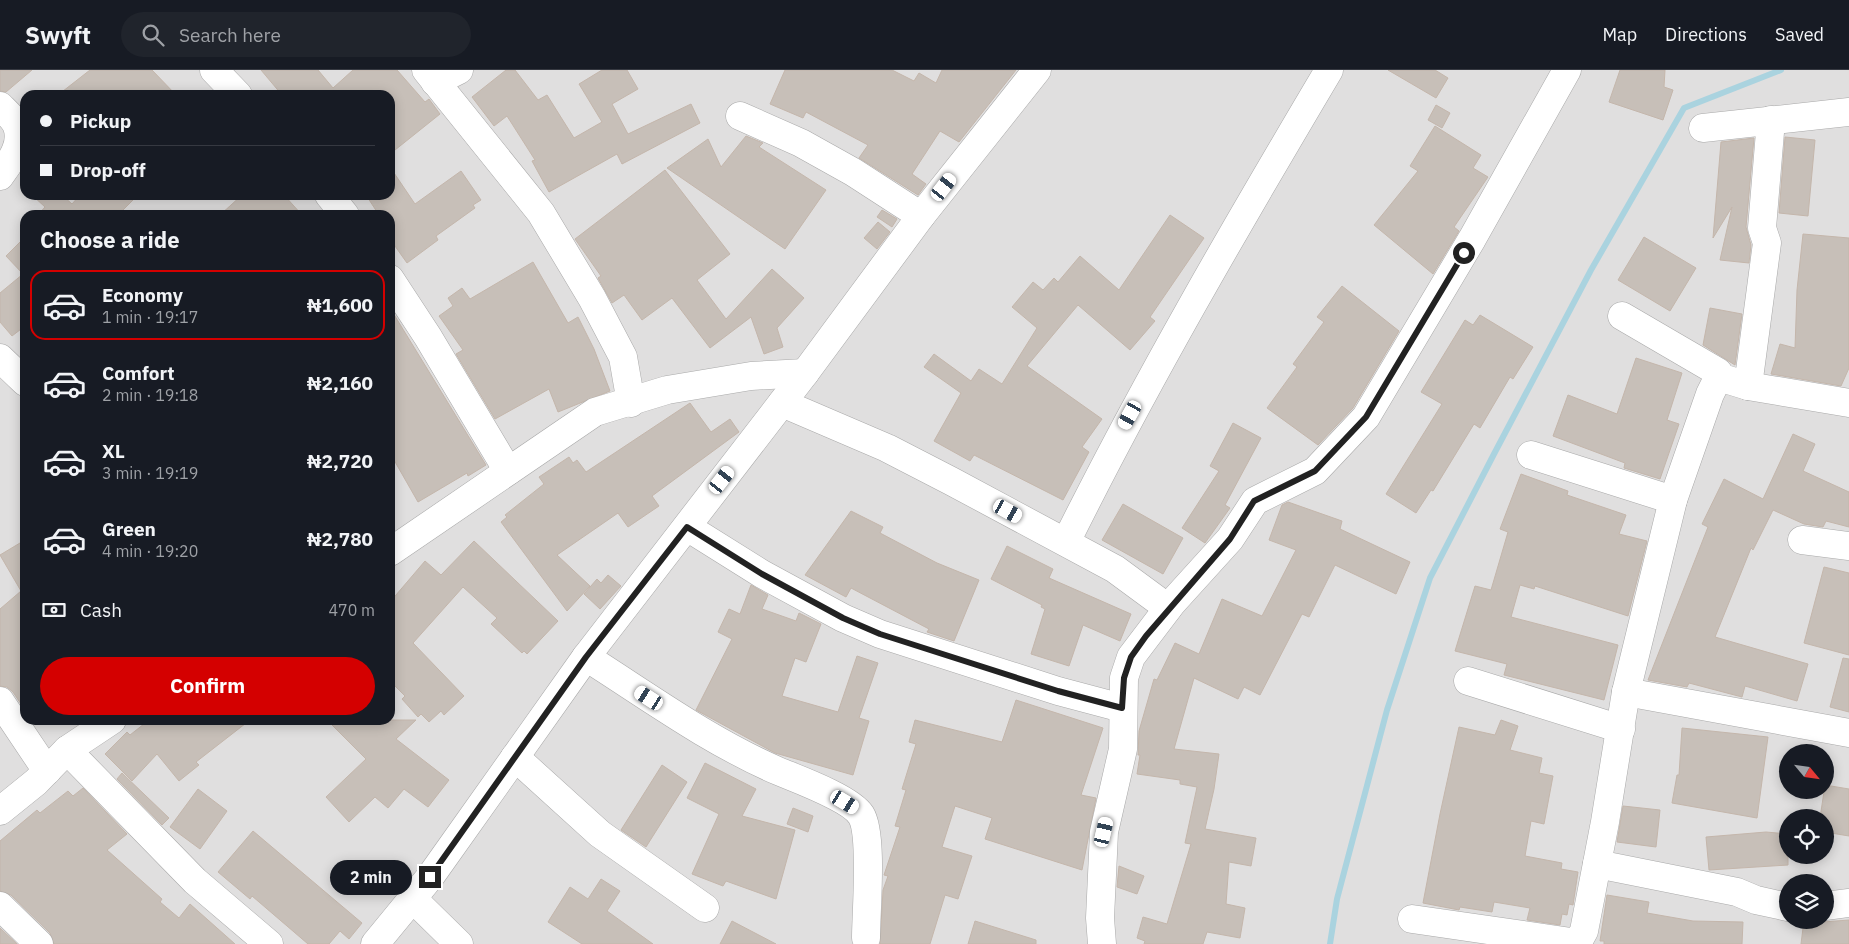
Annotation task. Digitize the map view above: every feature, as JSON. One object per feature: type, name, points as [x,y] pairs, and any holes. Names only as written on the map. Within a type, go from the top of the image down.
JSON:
[{"type":"street","points":[[214,70],[233,90]]},
{"type":"street","points":[[375,944],[412,898],[586,657],[805,374],[921,216],[1037,70]]},
{"type":"street","points":[[1066,542],[1121,432],[1187,312],[1329,70]]},
{"type":"street","points":[[1102,944],[1100,918],[1104,832],[1123,749],[1122,708],[1124,678],[1131,657],[1168,608],[1230,539],[1254,501],[1315,471],[1366,417],[1472,239],[1567,70]]},
{"type":"street","points":[[440,74],[541,213],[592,298],[623,357],[631,403]]},
{"type":"street","points":[[0,106],[16,124],[18,135],[15,155],[0,176]]},
{"type":"street","points":[[1703,128],[1849,112]]},
{"type":"street","points":[[740,116],[801,143],[853,172],[921,216]]},
{"type":"street","points":[[1748,386],[1767,243],[1762,228],[1771,120]]},
{"type":"street","points":[[333,200],[341,210]]},
{"type":"street","points":[[395,287],[428,337],[508,471]]},
{"type":"street","points":[[1622,316],[1718,372],[1722,378],[1748,386],[1849,403]]},
{"type":"street","points":[[0,358],[20,377]]},
{"type":"street","points":[[395,549],[595,412],[631,403],[667,390],[752,376],[805,374]]},
{"type":"street","points":[[1412,919],[1570,942],[1579,940],[1584,931],[1597,864],[1626,692],[1673,500],[1710,394],[1717,380],[1722,378]]},
{"type":"street","points":[[782,403],[887,448],[1066,542],[1115,569],[1168,608]]},
{"type":"street","points":[[1531,456],[1673,500]]},
{"type":"street","points":[[687,527],[762,574],[843,618],[873,631],[1050,689],[1122,708]]},
{"type":"street","points":[[1802,540],[1849,546]]},
{"type":"street","points":[[586,657],[728,748],[836,796],[854,807],[861,815],[867,835],[871,942]]},
{"type":"street","points":[[1468,681],[1621,729]]},
{"type":"street","points":[[1626,692],[1849,733]]},
{"type":"street","points":[[0,701],[47,771]]},
{"type":"street","points":[[0,811],[36,782],[68,750],[105,725]]},
{"type":"street","points":[[68,750],[195,880],[269,944]]},
{"type":"street","points":[[515,757],[600,834],[705,908]]},
{"type":"street","points":[[1597,864],[1737,892],[1756,900],[1779,905]]},
{"type":"street","points":[[412,898],[459,944]]},
{"type":"street","points":[[1834,905],[1849,903]]},
{"type":"street","points":[[0,906],[39,944]]},
{"type":"shaded area","points":[[0,70],[1849,70],[1849,944],[0,944]]},
{"type":"building","points":[[0,70],[32,70],[6,92],[0,91]]},
{"type":"building","points":[[90,70],[152,70],[171,90],[64,90]]},
{"type":"building","points":[[261,70],[318,70],[333,88],[353,70],[397,70],[425,102],[429,99],[440,114],[395,150],[395,90],[278,90]]},
{"type":"building","points":[[506,70],[515,70],[538,100],[547,95],[574,138],[602,122],[579,84],[602,70],[627,70],[638,89],[612,104],[628,134],[691,104],[700,123],[622,164],[617,154],[549,192],[532,161],[535,160],[507,116],[494,126],[472,97]]},
{"type":"building","points":[[785,70],[892,70],[914,81],[919,73],[936,83],[942,70],[1016,70],[959,142],[940,131],[912,174],[926,184],[918,195],[859,158],[868,145],[806,112],[803,118],[770,104]]},
{"type":"building","points":[[1388,70],[1435,70],[1448,78],[1436,98]]},
{"type":"building","points":[[1620,70],[1665,70],[1664,87],[1673,90],[1663,120],[1609,102]]},
{"type":"building","points":[[1436,105],[1450,113],[1442,128],[1428,120]]},
{"type":"building","points":[[1435,126],[1481,155],[1473,168],[1488,177],[1454,227],[1459,231],[1433,274],[1374,225],[1418,171],[1410,166]]},
{"type":"building","points":[[746,136],[763,143],[759,147],[826,190],[785,249],[667,168],[708,139],[721,167]]},
{"type":"building","points":[[1785,137],[1815,140],[1808,216],[1779,213]]},
{"type":"building","points":[[1754,138],[1746,227],[1751,245],[1749,263],[1720,260],[1732,207],[1713,238],[1721,142]]},
{"type":"building","points":[[665,170],[730,254],[697,280],[726,319],[772,269],[804,298],[777,328],[783,347],[764,354],[751,317],[710,348],[672,298],[642,320],[624,295],[612,303],[598,278],[601,276],[575,239]]},
{"type":"building","points":[[461,171],[481,200],[473,205],[475,208],[436,236],[438,240],[407,263],[395,246],[395,210],[376,210],[369,200],[395,200],[395,174],[415,204]]},
{"type":"building","points":[[37,200],[68,200],[72,204],[76,200],[133,200],[123,210],[42,210],[45,207]]},
{"type":"building","points":[[236,200],[288,200],[298,210],[226,210]]},
{"type":"building","points":[[882,210],[897,219],[892,227],[877,217]]},
{"type":"building","points":[[1170,215],[1204,238],[1150,317],[1155,321],[1130,350],[1078,305],[1027,366],[1102,419],[1082,447],[1089,452],[1063,500],[974,455],[970,461],[934,441],[961,393],[924,367],[934,354],[971,381],[979,369],[1002,384],[1037,328],[1012,307],[1033,282],[1043,290],[1054,278],[1058,282],[1080,256],[1119,290]]},
{"type":"building","points":[[878,222],[890,232],[877,249],[864,238]]},
{"type":"building","points":[[1803,234],[1849,238],[1849,368],[1841,386],[1771,374],[1780,344],[1795,348],[1797,290]]},
{"type":"building","points":[[1644,237],[1696,268],[1670,311],[1618,280]]},
{"type":"building","points":[[20,242],[20,271],[6,256]]},
{"type":"building","points":[[533,262],[568,323],[578,317],[594,349],[610,391],[558,412],[549,389],[495,419],[456,354],[463,350],[439,316],[453,306],[448,298],[462,288],[470,299]]},
{"type":"building","points":[[20,276],[20,330],[12,336],[0,322],[0,293]]},
{"type":"building","points":[[1342,286],[1399,331],[1353,408],[1318,445],[1267,408],[1297,367],[1293,364],[1324,322],[1317,317]]},
{"type":"building","points":[[1710,308],[1742,314],[1735,365],[1703,345]]},
{"type":"building","points":[[1480,315],[1533,347],[1513,379],[1510,377],[1480,428],[1474,424],[1433,491],[1431,490],[1416,513],[1386,494],[1442,404],[1421,392],[1465,320],[1473,325]]},
{"type":"building","points":[[395,316],[486,465],[468,476],[467,473],[418,502],[395,462]]},
{"type":"building","points":[[1636,358],[1682,373],[1667,420],[1679,424],[1660,479],[1624,468],[1625,463],[1553,436],[1568,395],[1617,414]]},
{"type":"building","points":[[690,403],[711,432],[730,419],[739,432],[652,496],[659,506],[628,527],[618,513],[557,555],[590,586],[567,611],[501,522],[507,517],[505,515],[544,484],[539,477],[569,457],[573,463],[577,460],[586,472]]},
{"type":"building","points":[[1233,423],[1261,438],[1225,505],[1230,508],[1205,543],[1182,528],[1219,471],[1210,466]]},
{"type":"building","points":[[1793,434],[1815,444],[1803,471],[1849,492],[1849,527],[1826,521],[1823,527],[1804,524],[1773,510],[1753,550],[1751,548],[1715,637],[1808,664],[1797,701],[1745,686],[1742,697],[1689,683],[1687,687],[1648,680],[1708,527],[1702,524],[1724,479],[1763,499]]},
{"type":"building","points":[[1521,474],[1568,491],[1567,495],[1626,515],[1619,534],[1647,541],[1628,616],[1535,586],[1534,589],[1520,585],[1511,617],[1618,645],[1604,700],[1504,675],[1507,664],[1455,651],[1475,586],[1491,590],[1508,532],[1500,529]]},
{"type":"building","points":[[1288,502],[1342,521],[1340,529],[1410,562],[1396,594],[1335,565],[1309,617],[1302,614],[1260,695],[1244,687],[1238,699],[1194,678],[1174,749],[1219,754],[1214,789],[1205,829],[1256,838],[1251,866],[1229,862],[1226,904],[1245,908],[1240,938],[1207,932],[1203,944],[1144,944],[1145,941],[1137,938],[1143,917],[1167,924],[1191,844],[1185,843],[1197,787],[1180,784],[1180,780],[1137,774],[1140,755],[1138,755],[1139,731],[1154,679],[1157,680],[1175,643],[1199,654],[1222,599],[1262,616],[1296,550],[1269,540],[1282,505]]},
{"type":"building","points":[[1123,504],[1183,538],[1163,574],[1102,540]]},
{"type":"building","points":[[851,511],[883,527],[880,533],[937,563],[979,580],[954,641],[927,632],[929,629],[851,588],[846,597],[805,575]]},
{"type":"building","points":[[474,541],[558,621],[527,654],[524,651],[522,653],[491,624],[497,618],[463,587],[413,643],[464,696],[444,715],[441,711],[429,722],[421,714],[418,717],[402,699],[405,696],[395,686],[395,596],[425,561],[441,575]]},
{"type":"building","points":[[20,543],[20,589],[0,555]]},
{"type":"building","points":[[1007,546],[1053,569],[1049,578],[1131,614],[1120,641],[1083,625],[1069,666],[1031,654],[1045,609],[1041,607],[1042,605],[991,579]]},
{"type":"building","points":[[1824,567],[1849,573],[1849,655],[1804,643]]},
{"type":"building","points":[[608,575],[621,586],[600,609],[584,594],[597,579],[601,583]]},
{"type":"building","points":[[751,585],[768,595],[762,609],[796,621],[799,613],[821,624],[806,662],[795,658],[782,696],[838,712],[857,656],[878,663],[859,718],[869,721],[853,775],[775,753],[696,710],[732,639],[718,632],[729,609],[740,614]]},
{"type":"building","points":[[20,592],[20,702],[7,687],[0,686],[0,609]]},
{"type":"building","points":[[1843,658],[1849,659],[1849,712],[1830,707]]},
{"type":"building","points":[[1016,700],[1103,728],[1081,795],[1096,798],[1082,870],[985,839],[992,818],[955,806],[942,847],[972,856],[958,899],[945,895],[930,944],[880,944],[883,890],[888,876],[884,875],[900,827],[895,826],[906,790],[902,789],[916,744],[909,742],[915,720],[1002,742]]},
{"type":"building","points":[[395,720],[416,720],[396,739],[449,780],[428,807],[404,789],[388,808],[375,797],[349,822],[326,797],[366,759],[332,725],[395,725]]},
{"type":"building","points":[[1501,720],[1518,726],[1510,750],[1542,758],[1539,773],[1553,776],[1544,824],[1531,821],[1525,856],[1562,863],[1561,869],[1578,872],[1573,905],[1569,904],[1567,915],[1562,914],[1560,925],[1527,920],[1530,908],[1494,902],[1492,912],[1460,907],[1459,910],[1423,903],[1459,727],[1495,735]]},
{"type":"building","points":[[143,725],[244,725],[196,762],[199,765],[179,781],[157,754],[132,781],[105,754],[127,732],[130,735]]},
{"type":"building","points":[[1682,728],[1768,737],[1757,818],[1672,803],[1677,775],[1679,775]]},
{"type":"building","points":[[705,763],[756,789],[742,816],[795,830],[776,899],[726,881],[723,886],[692,874],[719,814],[687,798]]},
{"type":"building","points":[[662,765],[687,782],[646,847],[621,830]]},
{"type":"building","points":[[122,773],[169,818],[162,825],[117,779]]},
{"type":"building","points":[[1834,786],[1849,789],[1849,836],[1834,834],[1834,809],[1821,809],[1823,799],[1834,799]]},
{"type":"building","points":[[83,788],[127,834],[107,850],[162,899],[160,902],[179,918],[190,904],[235,944],[54,944],[50,933],[11,895],[0,891],[0,841],[37,810],[40,813],[68,791],[73,796]]},
{"type":"building","points":[[198,789],[227,811],[200,849],[170,827]]},
{"type":"building","points":[[1623,806],[1660,810],[1656,847],[1617,842]]},
{"type":"building","points":[[793,808],[813,816],[808,832],[787,824]]},
{"type":"building","points":[[253,831],[362,923],[349,939],[340,931],[329,944],[308,944],[252,896],[250,899],[218,872]]},
{"type":"building","points":[[1766,832],[1779,833],[1779,864],[1788,865],[1709,870],[1706,837]]},
{"type":"building","points":[[1119,866],[1144,876],[1137,894],[1117,887]]},
{"type":"building","points":[[601,879],[620,891],[607,911],[653,944],[582,944],[548,922],[570,887],[588,899]]},
{"type":"building","points":[[1607,895],[1649,902],[1647,913],[1693,921],[1743,922],[1742,944],[1604,944],[1604,941],[1600,941]]},
{"type":"building","points":[[1849,920],[1849,944],[1801,944],[1803,929],[1834,929],[1834,921]]},
{"type":"building","points":[[732,921],[776,944],[720,944]]},
{"type":"building","points":[[975,921],[1036,940],[1036,944],[968,944]]},
{"type":"building","points":[[0,928],[17,944],[0,944]]},
{"type":"waterway","points":[[1330,944],[1337,899],[1387,710],[1430,578],[1591,270],[1684,108],[1781,70]]},
{"type":"route","points":[[430,877],[586,657],[687,527],[762,574],[843,618],[880,634],[1058,691],[1122,708],[1124,678],[1131,657],[1146,636],[1172,603],[1230,539],[1254,501],[1315,471],[1366,417],[1464,253]]}]
